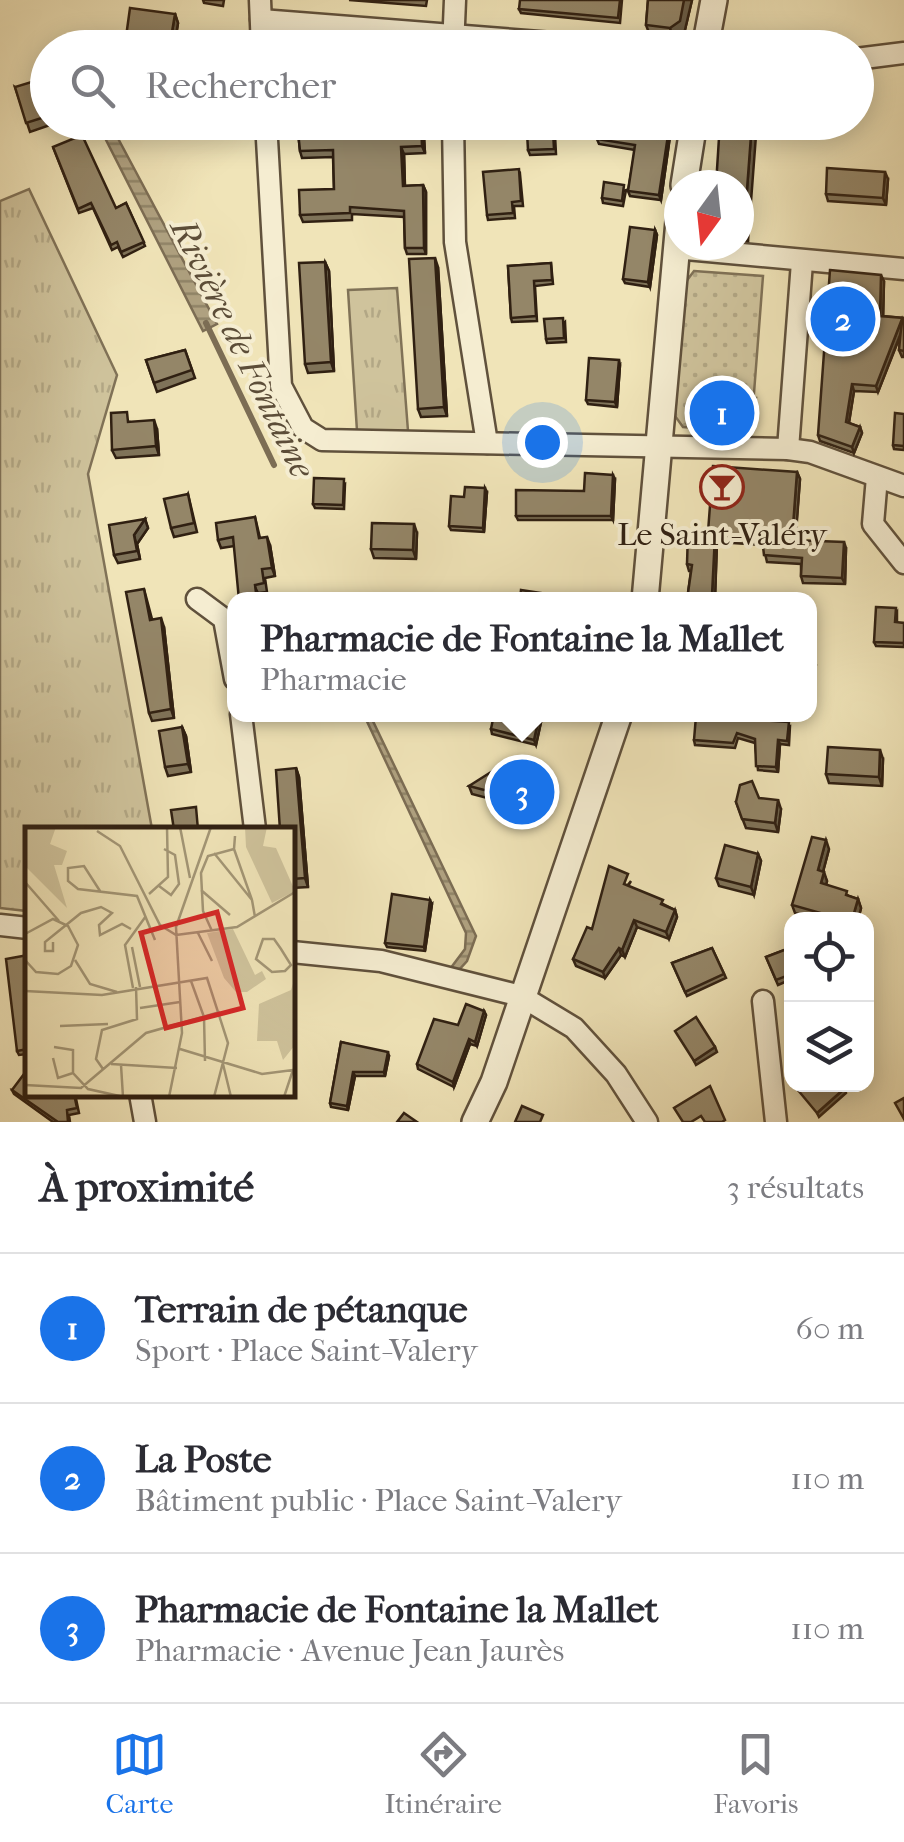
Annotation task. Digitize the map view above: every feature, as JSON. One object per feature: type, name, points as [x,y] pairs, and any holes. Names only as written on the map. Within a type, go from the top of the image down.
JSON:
[{"type":"street","points":[[454,30],[455,0]]},
{"type":"street","points":[[708,30],[714,0]]},
{"type":"street","points":[[260,10],[385,30]]},
{"type":"street","points":[[874,57],[904,53]]},
{"type":"street","points":[[267,140],[281,386],[290,410],[303,428],[322,440],[788,449],[810,452],[904,486]]},
{"type":"street","points":[[453,140],[456,242],[487,443]]},
{"type":"street","points":[[686,170],[691,140]]},
{"type":"street","points":[[754,257],[904,268]]},
{"type":"street","points":[[646,592],[674,260]]},
{"type":"street","points":[[788,449],[802,262]]},
{"type":"street","points":[[877,477],[873,524],[904,563]]},
{"type":"street","points":[[196,599],[224,619],[227,637]]},
{"type":"street","points":[[241,722],[255,827]]},
{"type":"street","points":[[475,1122],[494,1082],[616,722]]},
{"type":"street","points":[[0,925],[25,928]]},
{"type":"street","points":[[295,952],[380,961],[521,996],[574,1028],[616,1074],[647,1122]]},
{"type":"street","points":[[762,1002],[776,1122]]},
{"type":"street","points":[[141,1097],[145,1122]]},
{"type":"green space","points":[[29,189],[117,375],[88,474],[152,827],[25,827],[25,911],[0,908],[0,201]]},
{"type":"green space","points":[[694,271],[763,276],[751,432],[683,427],[675,416],[685,283]]},
{"type":"green space","points":[[397,288],[408,431],[357,431],[348,290]]},
{"type":"green space","points":[[694,393],[756,398],[749,432],[690,428]]},
{"type":"shaded area","points":[[106,140],[119,140],[217,324],[203,331]]},
{"type":"shaded area","points":[[367,722],[373,722],[476,936],[467,961],[457,972],[450,969],[465,949],[466,933]]},
{"type":"building","points":[[520,0],[620,0],[618,18],[519,9]]},
{"type":"building","points":[[648,0],[684,0],[680,21],[670,28],[646,25]]},
{"type":"building","points":[[130,8],[175,14],[172,30],[127,30]]},
{"type":"building","points":[[30,82],[30,122],[26,123],[15,87]]},
{"type":"building","points":[[70,140],[84,140],[116,208],[126,203],[144,242],[121,252],[117,242],[111,245],[91,203],[78,209],[53,147]]},
{"type":"building","points":[[299,140],[422,140],[422,146],[401,147],[403,186],[423,185],[424,248],[405,248],[404,211],[350,207],[350,213],[300,215],[299,190],[334,189],[333,150],[300,151]]},
{"type":"building","points":[[527,140],[554,140],[554,149],[528,150]]},
{"type":"building","points":[[603,140],[667,140],[659,195],[628,191],[635,145]]},
{"type":"building","points":[[719,140],[751,140],[748,170],[717,170]]},
{"type":"building","points":[[827,168],[885,172],[883,198],[826,194]]},
{"type":"building","points":[[519,169],[521,201],[512,202],[513,213],[487,215],[483,172]]},
{"type":"building","points":[[604,182],[624,185],[622,201],[602,198]]},
{"type":"building","points":[[630,227],[655,230],[648,282],[623,279]]},
{"type":"building","points":[[435,258],[444,407],[418,409],[409,259]]},
{"type":"building","points":[[325,262],[331,362],[305,364],[299,263]]},
{"type":"building","points":[[551,263],[552,280],[534,281],[536,316],[511,318],[508,266]]},
{"type":"building","points":[[830,270],[881,275],[880,316],[904,318],[904,351],[899,350],[902,319],[876,386],[852,384],[846,422],[860,427],[852,447],[818,435]]},
{"type":"building","points":[[563,318],[564,338],[546,339],[544,319]]},
{"type":"building","points":[[185,350],[192,370],[154,383],[146,360]]},
{"type":"building","points":[[589,358],[619,360],[615,402],[586,400]]},
{"type":"building","points":[[127,412],[128,422],[154,420],[156,446],[112,450],[111,413]]},
{"type":"building","points":[[895,413],[904,414],[904,446],[893,445]]},
{"type":"building","points":[[713,466],[797,472],[792,540],[844,542],[842,578],[801,576],[802,558],[764,555],[762,538],[715,535],[712,592],[688,592],[692,565],[687,564],[688,531],[708,532]]},
{"type":"building","points":[[585,473],[613,475],[611,516],[516,516],[516,490],[584,491]]},
{"type":"building","points":[[314,478],[344,479],[343,505],[313,504]]},
{"type":"building","points":[[465,487],[485,488],[483,528],[449,526],[451,496],[464,497]]},
{"type":"building","points":[[188,494],[194,523],[171,528],[164,499]]},
{"type":"building","points":[[255,517],[259,538],[267,537],[272,568],[262,569],[264,583],[255,585],[256,592],[238,592],[233,537],[218,540],[216,523]]},
{"type":"building","points":[[145,519],[134,535],[137,551],[114,555],[109,525]]},
{"type":"building","points":[[372,523],[414,524],[413,550],[371,549]]},
{"type":"building","points":[[144,589],[150,620],[161,618],[171,709],[149,713],[126,592]]},
{"type":"building","points":[[876,607],[896,608],[895,622],[904,623],[904,643],[874,642]]},
{"type":"building","points":[[492,722],[538,722],[534,740],[491,729]]},
{"type":"building","points":[[696,722],[789,722],[787,741],[778,740],[776,767],[756,766],[755,739],[737,733],[733,743],[694,740]]},
{"type":"building","points":[[182,727],[188,764],[165,767],[159,731]]},
{"type":"building","points":[[828,747],[880,750],[879,777],[826,774]]},
{"type":"building","points":[[499,767],[549,775],[541,805],[469,786]]},
{"type":"building","points":[[296,768],[305,878],[295,879],[295,827],[280,827],[276,770]]},
{"type":"building","points":[[752,781],[759,798],[778,800],[775,823],[742,819],[736,802],[740,785]]},
{"type":"building","points":[[196,807],[198,827],[174,827],[171,810]]},
{"type":"building","points":[[812,837],[826,840],[818,870],[824,872],[821,883],[858,899],[854,912],[817,912],[792,905]]},
{"type":"building","points":[[725,845],[758,854],[751,887],[716,878]]},
{"type":"building","points":[[609,866],[628,874],[624,884],[663,900],[661,904],[675,910],[666,932],[634,920],[622,950],[619,948],[603,972],[573,959],[587,927],[592,929]]},
{"type":"building","points":[[392,894],[430,900],[424,947],[385,943]]},
{"type":"building","points":[[712,948],[724,974],[685,992],[672,963]]},
{"type":"building","points":[[784,950],[784,977],[776,980],[766,957]]},
{"type":"building","points":[[25,956],[25,1050],[17,1051],[6,959]]},
{"type":"building","points":[[466,1004],[484,1011],[475,1042],[469,1039],[453,1082],[417,1064],[434,1019],[458,1025]]},
{"type":"building","points":[[696,1017],[715,1047],[694,1061],[675,1031]]},
{"type":"building","points":[[341,1042],[388,1052],[384,1072],[353,1072],[347,1106],[330,1103]]},
{"type":"building","points":[[24,1074],[25,1097],[75,1097],[77,1108],[67,1110],[68,1122],[58,1122],[12,1090]]},
{"type":"building","points":[[710,1086],[725,1120],[705,1122],[701,1116],[683,1122],[674,1108]]},
{"type":"building","points":[[800,1092],[841,1092],[817,1113]]},
{"type":"building","points":[[904,1098],[904,1119],[895,1103]]},
{"type":"building","points":[[522,1106],[543,1115],[540,1122],[515,1122]]},
{"type":"building","points":[[404,1113],[417,1122],[397,1122]]},
{"type":"waterway","name":"Rivière de Fontaine","points":[[206,323],[274,465]]},
{"type":"place","name":"La Poste","points":[[843,319]]},
{"type":"place","name":"Terrain de pétanque","points":[[722,413]]},
{"type":"place","name":"Le Saint-Valéry","points":[[722,487]]},
{"type":"place","name":"Pharmacie de Fontaine la Mallet","points":[[522,792]]}]
